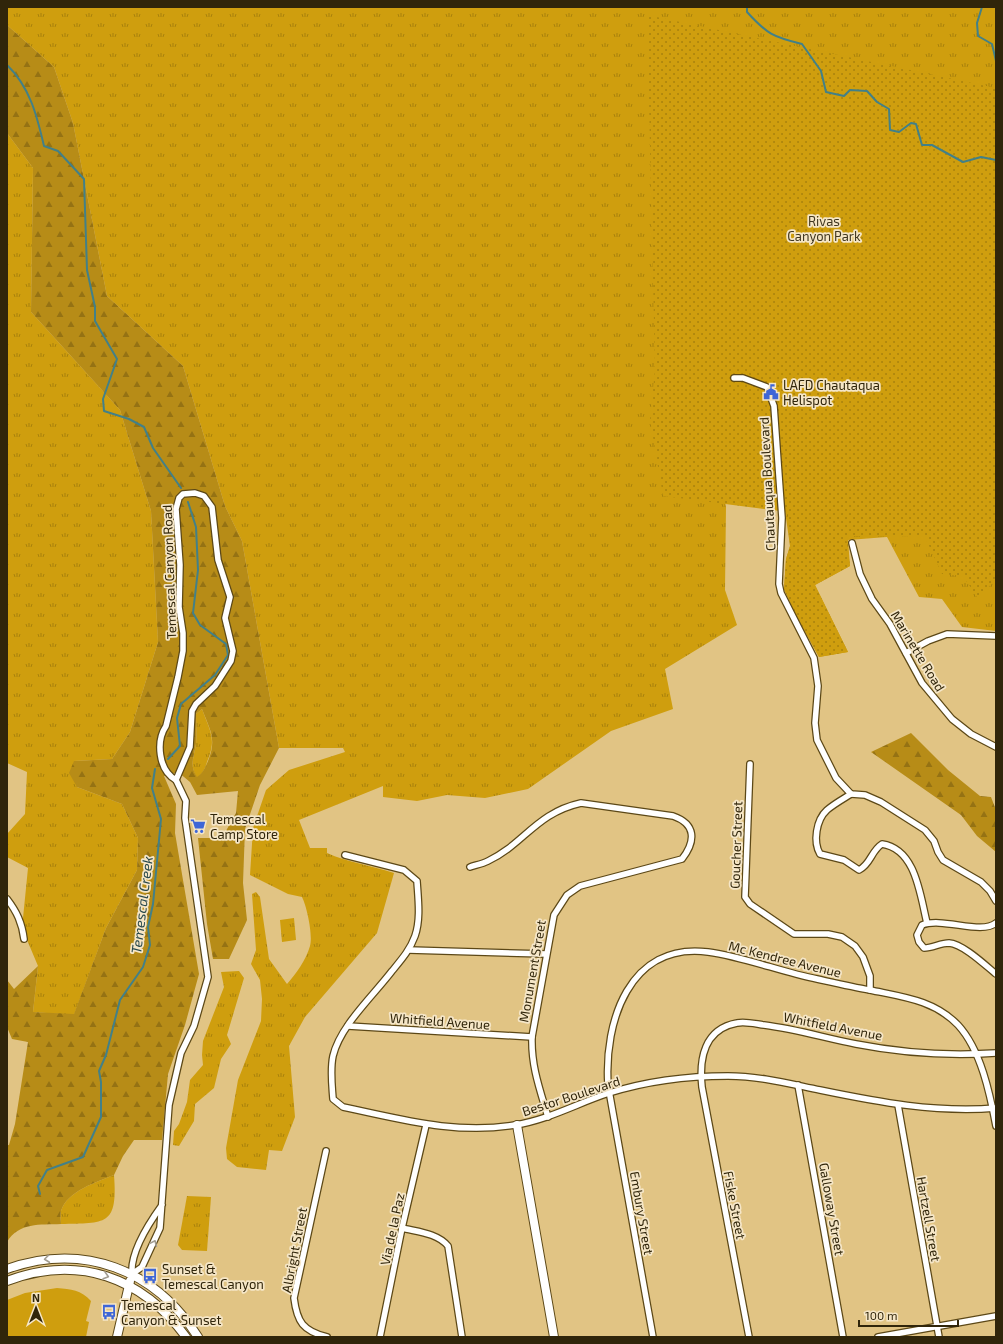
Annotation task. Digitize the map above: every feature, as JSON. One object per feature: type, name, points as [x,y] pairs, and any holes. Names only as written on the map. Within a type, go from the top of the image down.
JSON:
[{"type":"main road","points":[[517,1125],[554,1337]]},
{"type":"main road","points":[[7,1269],[34,1261],[70,1258],[99,1262],[132,1274],[167,1298],[179,1310],[198,1337]]},
{"type":"main road","points":[[7,1281],[20,1276],[50,1270],[73,1269],[116,1279],[129,1285],[164,1310],[186,1337]]},
{"type":"main road","name":"Temescal Canyon Road","points":[[117,1337],[132,1274]]},
{"type":"street","name":"Chautauqua Boulevard","points":[[734,378],[743,378],[767,387],[774,406],[782,518],[781,593],[814,658],[818,686],[815,723],[816,740],[836,778],[851,794]]},
{"type":"street","name":"Temescal Canyon Road","points":[[162,1205],[150,1221],[131,1263],[132,1274],[142,1267],[155,1242],[160,1228],[162,1205],[169,1105],[181,1054],[194,1026],[202,1000],[208,969],[185,818],[186,801],[176,780],[165,770],[159,743],[162,732],[166,726],[183,651],[176,509],[179,498],[183,494],[195,493],[204,496],[212,507],[218,560],[230,597],[225,618],[233,650],[231,661],[215,686],[196,704],[192,711],[190,747],[176,780]]},
{"type":"street","name":"Marinette Road","points":[[852,543],[860,574],[872,599],[890,624],[922,683],[952,720],[971,734],[996,747]]},
{"type":"street","points":[[906,653],[928,641],[947,634],[996,636]]},
{"type":"street","name":"Goucher Street","points":[[750,764],[745,898],[750,904],[794,934],[828,934],[842,937],[855,946],[863,957],[870,976],[870,990]]},
{"type":"street","points":[[927,923],[916,876],[899,850],[891,845],[882,844],[876,848],[866,866],[859,870],[844,860],[820,854],[816,848],[816,840],[820,820],[826,811],[851,794],[865,795],[881,802],[925,830],[934,840],[938,852],[944,860],[981,882],[990,891],[996,901]]},
{"type":"street","name":"Monument Street","points":[[470,867],[488,861],[500,854],[552,813],[567,806],[581,803],[673,816],[684,820],[690,830],[692,841],[689,851],[682,859],[594,881],[580,886],[567,895],[554,915],[532,1037],[534,1073],[548,1117]]},
{"type":"street","name":"Bestor Boulevard","points":[[344,855],[404,870],[417,881],[418,911],[416,935],[409,950],[348,1026],[339,1040],[333,1056],[332,1089],[333,1099],[336,1103],[343,1107],[426,1125],[470,1130],[517,1125],[548,1117],[609,1093],[656,1082],[701,1077],[758,1078],[898,1105],[994,1108]]},
{"type":"street","points":[[7,899],[15,910],[22,925],[24,939]]},
{"type":"street","points":[[996,923],[992,926],[984,927],[927,923],[922,925],[917,935],[919,942],[924,948],[933,948],[949,943],[959,946],[996,974]]},
{"type":"street","points":[[409,950],[546,954]]},
{"type":"street","name":"Mc Kendree Avenue","points":[[609,1093],[606,1065],[609,1040],[617,1008],[624,994],[641,973],[659,959],[681,953],[708,952],[808,977],[909,998],[927,1003],[942,1011],[958,1025],[970,1040],[977,1054],[994,1108],[996,1126]]},
{"type":"street","name":"Whitfield Avenue","points":[[701,1077],[702,1056],[706,1044],[712,1035],[737,1022],[776,1026],[809,1032],[856,1044],[915,1052],[977,1054],[996,1053]]},
{"type":"street","name":"Whitfield Avenue","points":[[348,1026],[532,1037]]},
{"type":"street","name":"Fiske Street","points":[[701,1077],[749,1337]]},
{"type":"street","name":"Galloway Street","points":[[798,1086],[843,1337]]},
{"type":"street","name":"Embury Street","points":[[609,1093],[654,1337]]},
{"type":"street","name":"Hartzell Street","points":[[898,1105],[939,1337]]},
{"type":"street","name":"Via de la Paz","points":[[380,1337],[402,1228],[426,1125]]},
{"type":"street","name":"Albright Street","points":[[326,1151],[294,1298],[296,1315],[306,1329],[327,1337]]},
{"type":"street","points":[[402,1228],[435,1235],[443,1240],[448,1246],[462,1337]]},
{"type":"street","points":[[878,1337],[996,1316]]},
{"type":"green space","points":[[7,7],[996,7],[996,88],[982,134],[996,192],[996,631],[962,627],[942,599],[919,597],[887,537],[848,540],[850,566],[815,585],[848,652],[819,657],[796,615],[784,589],[786,559],[790,546],[784,504],[709,422],[726,507],[725,590],[737,625],[665,669],[673,709],[611,731],[528,789],[485,798],[447,795],[417,801],[383,797],[383,786],[299,820],[310,848],[327,848],[327,853],[335,856],[394,873],[377,933],[305,1017],[289,1046],[295,1117],[282,1151],[269,1150],[266,1170],[237,1167],[227,1159],[226,1148],[238,1080],[261,1021],[262,999],[260,980],[251,964],[256,950],[252,894],[256,892],[260,897],[269,959],[287,984],[306,956],[310,946],[311,935],[308,914],[302,897],[288,894],[250,875],[253,828],[266,790],[289,770],[345,752],[343,748],[279,748],[242,541],[225,506],[183,366],[107,296],[73,123],[54,67],[7,25]]},
{"type":"green space","name":"Rivas Canyon Park","points":[[647,15],[996,88],[996,577],[979,600],[963,576],[942,574],[925,537],[846,536],[850,566],[815,585],[848,652],[819,657],[796,615],[784,589],[786,559],[790,546],[788,512],[663,496],[650,420],[655,369]]},
{"type":"green space","points":[[7,25],[54,67],[73,123],[107,296],[183,366],[225,506],[242,541],[279,748],[260,785],[245,829],[243,883],[247,920],[229,959],[213,959],[207,924],[198,838],[222,838],[236,813],[238,791],[197,795],[190,782],[178,772],[164,776],[176,804],[175,833],[199,974],[185,1025],[168,1074],[162,1140],[134,1140],[123,1156],[114,1175],[83,1188],[69,1198],[61,1211],[61,1224],[38,1225],[24,1228],[18,1231],[7,1242],[7,1145],[9,1145],[15,1124],[28,1042],[12,1039],[7,1027],[7,980],[14,989],[38,966],[33,1012],[74,1014],[106,928],[137,870],[138,838],[122,804],[77,787],[69,773],[74,761],[112,759],[130,732],[158,642],[151,511],[120,410],[31,312],[33,168],[7,133]],"holes":[[[202,709],[210,729],[212,747],[205,768],[197,777],[193,769],[193,757],[196,744],[196,714]]]},
{"type":"green space","points":[[7,133],[33,168],[31,312],[120,410],[151,511],[158,642],[130,732],[112,759],[74,761],[77,787],[122,804],[138,838],[137,870],[106,928],[74,1015],[33,1012],[38,966],[22,928],[28,868],[7,857],[7,834],[25,814],[27,772],[7,763]]},
{"type":"green space","points":[[202,709],[210,729],[212,747],[205,769],[197,778],[193,769],[193,757],[196,744],[196,714]]},
{"type":"green space","points":[[911,733],[948,770],[980,796],[991,797],[996,810],[996,852],[977,836],[961,815],[871,752]]},
{"type":"green space","points":[[294,918],[296,940],[282,942],[280,920]]},
{"type":"green space","points":[[239,971],[244,978],[227,1035],[231,1044],[221,1059],[214,1088],[195,1104],[194,1121],[179,1146],[173,1145],[174,1131],[179,1124],[187,1102],[190,1080],[203,1065],[203,1041],[224,987],[221,972]]},
{"type":"green space","points":[[114,1175],[114,1204],[111,1213],[106,1218],[99,1222],[61,1224],[61,1211],[69,1198],[83,1188]]},
{"type":"green space","points":[[187,1196],[211,1197],[207,1251],[182,1250],[178,1245]]},
{"type":"green space","points":[[57,1288],[76,1291],[83,1294],[91,1301],[86,1321],[89,1322],[86,1337],[7,1337],[7,1300],[25,1293]]},
{"type":"waterway","points":[[747,7],[747,12],[771,34],[802,44],[821,71],[826,92],[844,96],[850,90],[867,91],[877,102],[889,109],[890,130],[899,132],[911,123],[916,124],[922,145],[932,145],[963,162],[981,157],[996,160]]},
{"type":"waterway","points":[[982,7],[977,23],[978,36],[992,44],[996,61]]},
{"type":"waterway","name":"Temescal Creek","points":[[7,65],[22,83],[32,102],[44,146],[58,151],[84,179],[87,270],[95,307],[95,321],[117,359],[103,399],[104,411],[129,419],[144,427],[153,448],[181,488]]},
{"type":"waterway","name":"Temescal Creek","points":[[168,759],[180,746],[177,718],[181,704],[215,675],[228,655],[226,644],[200,625],[193,613],[198,570],[196,527],[188,502]]},
{"type":"waterway","name":"Temescal Creek","points":[[40,1194],[38,1186],[47,1170],[83,1157],[101,1117],[101,1082],[99,1071],[106,1055],[120,1000],[143,967],[150,945],[148,927],[153,904],[161,819],[152,788],[155,769]]},
{"type":"place","name":"LAFD Chautaqua Helispot","points":[[771,392]]},
{"type":"place","name":"Temescal Camp Store","points":[[198,826]]},
{"type":"place","name":"Sunset & Temescal Canyon","points":[[150,1276]]},
{"type":"place","name":"Temescal Canyon & Sunset","points":[[109,1312]]}]
